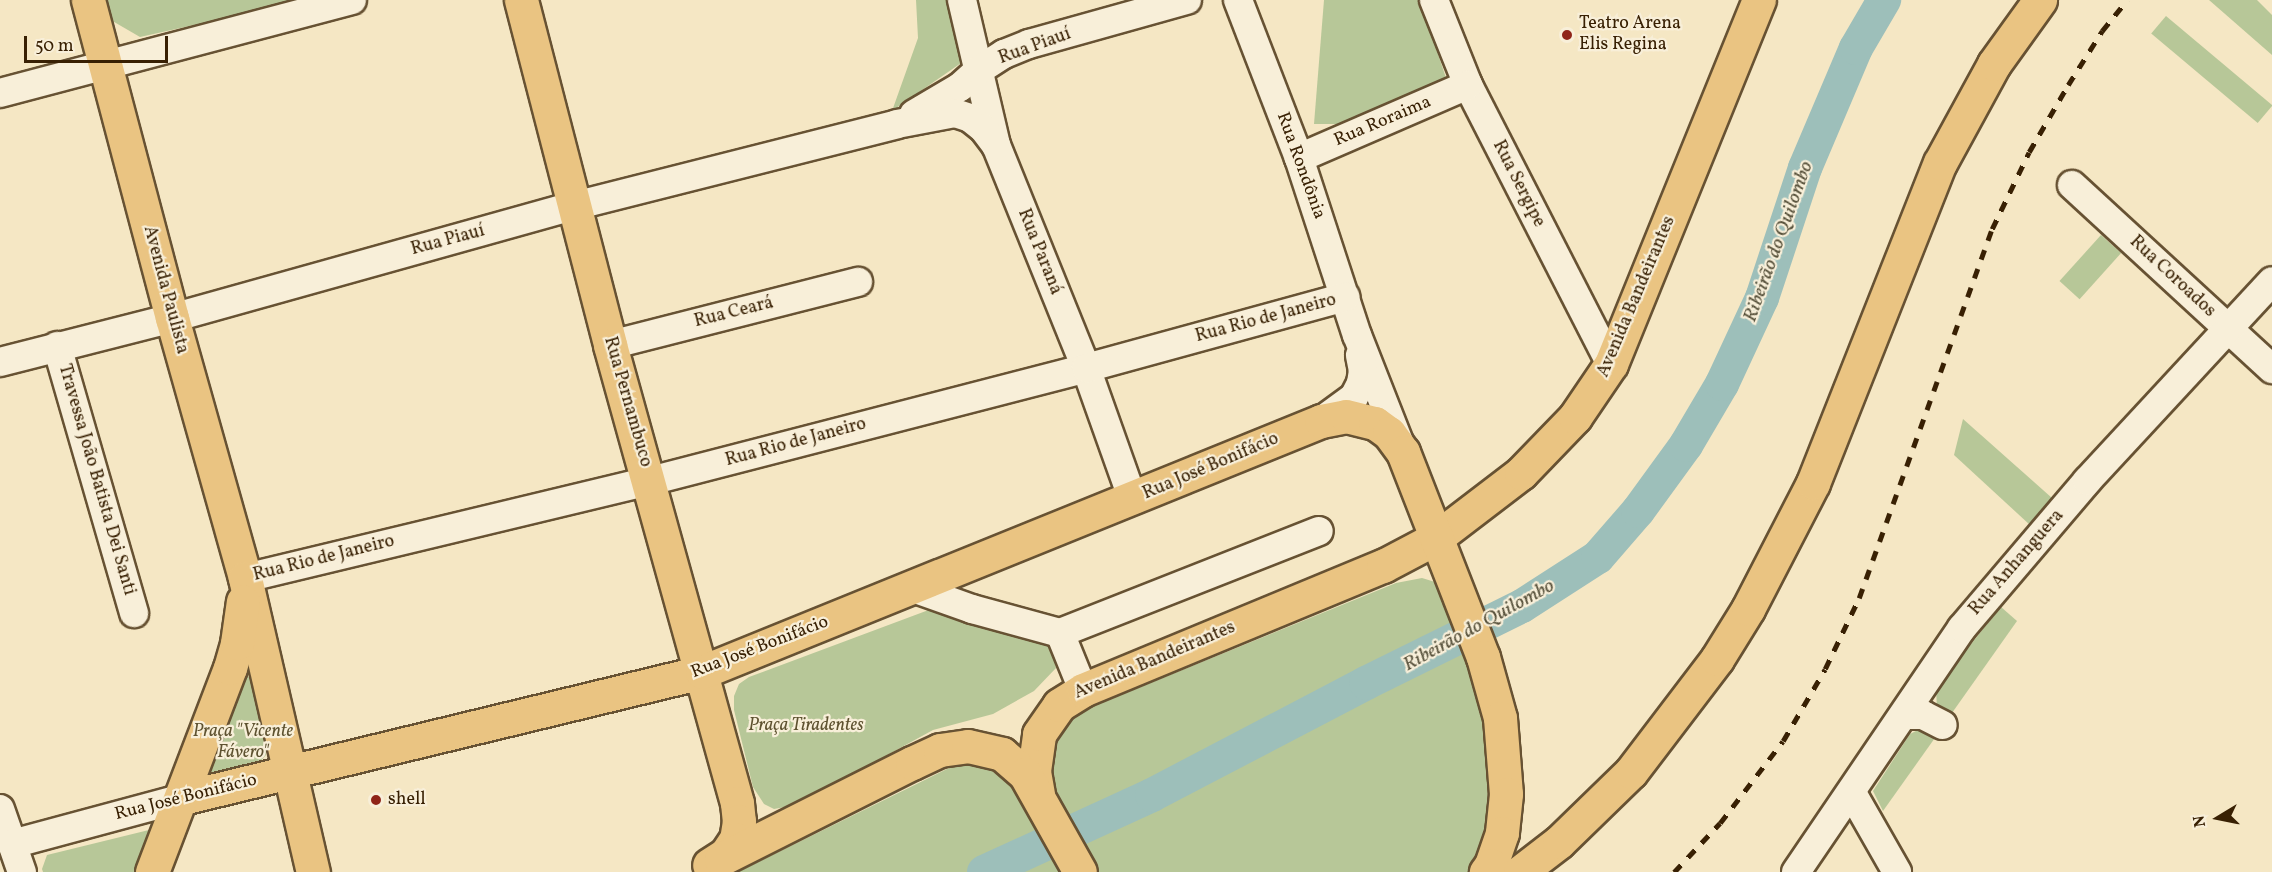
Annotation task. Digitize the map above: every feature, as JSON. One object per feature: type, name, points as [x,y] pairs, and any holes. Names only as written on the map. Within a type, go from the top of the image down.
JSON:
[{"type":"main road","name":"Avenida Paulista","points":[[88,0],[172,318],[245,578],[314,872]]},
{"type":"main road","name":"Rua Pernambuco","points":[[521,0],[610,345],[650,481],[737,803]]},
{"type":"main road","name":"Avenida Bandeirantes","points":[[1039,796],[1034,771],[1039,734],[1059,705],[1083,690],[1383,566],[1436,537],[1521,473],[1575,417],[1604,379],[1611,364],[1759,0]]},
{"type":"main road","points":[[1520,872],[1559,842],[1631,772],[1717,659],[1748,609],[1813,483],[1940,163],[1994,64],[2040,0]]},
{"type":"main road","name":"Rua José Bonifácio","points":[[182,798],[702,672],[1133,500],[1321,421],[1346,416],[1375,423],[1389,433],[1403,452]]},
{"type":"main road","name":"Rua Rondônia","points":[[1403,452],[1436,537]]},
{"type":"main road","points":[[1417,487],[1428,501],[1448,510],[1468,509],[1486,501]]},
{"type":"main road","points":[[1383,566],[1405,543],[1417,523],[1419,508],[1417,487]]},
{"type":"main road","points":[[1436,537],[1483,657],[1500,718],[1506,794],[1502,833],[1491,865],[1486,872]]},
{"type":"main road","name":"Avenida Paulista","points":[[152,872],[182,798],[237,644],[245,578]]},
{"type":"main road","points":[[703,869],[912,763],[953,747],[979,747],[1002,754],[1025,774],[1080,872]]},
{"type":"main road","points":[[737,803],[746,818],[761,827],[791,823]]},
{"type":"main road","points":[[703,869],[726,854],[736,839],[739,820],[737,803]]},
{"type":"street","points":[[0,93],[352,0]]},
{"type":"street","name":"Rua Paraná","points":[[962,0],[996,145],[1086,368],[1133,500]]},
{"type":"street","name":"Rua Piauí","points":[[897,124],[960,87],[979,70],[1004,54],[1187,0]]},
{"type":"street","name":"Rua Rondônia","points":[[1238,0],[1299,158],[1357,335],[1403,452]]},
{"type":"street","name":"Rua Sergipe","points":[[1434,0],[1468,85],[1611,364]]},
{"type":"street","name":"Rua Roraima","points":[[1299,158],[1468,85]]},
{"type":"street","name":"Rua Piauí","points":[[0,362],[172,318],[574,206],[897,124],[955,113],[970,118],[983,128],[996,145]]},
{"type":"street","name":"Rua Coroados","points":[[2072,185],[2272,369]]},
{"type":"street","name":"Rua Anhanguera","points":[[1796,872],[1852,793],[1962,628],[2087,481],[2272,280]]},
{"type":"street","name":"Rua Ceará","points":[[610,345],[858,282]]},
{"type":"street","name":"Rua Rio de Janeiro","points":[[245,578],[650,481],[1086,368],[1345,297]]},
{"type":"street","name":"Rua Rondônia","points":[[1321,421],[1354,397],[1361,383],[1363,371],[1357,335]]},
{"type":"street","name":"Travessa João Batista Dei Santi","points":[[57,346],[134,613]]},
{"type":"street","points":[[913,588],[972,609],[1044,631],[1060,633],[1319,531]]},
{"type":"street","points":[[972,609],[964,585],[977,573],[984,560]]},
{"type":"street","points":[[1060,633],[1083,690]]},
{"type":"street","points":[[1904,716],[1923,715],[1940,722],[1924,700],[1922,687]]},
{"type":"street","points":[[1852,793],[1897,872]]},
{"type":"street","name":"Rua José Bonifácio","points":[[12,844],[182,798]]},
{"type":"street","points":[[0,808],[22,872]]},
{"type":"green space","points":[[104,0],[306,0],[140,37],[109,19]]},
{"type":"green space","points":[[916,0],[948,0],[961,63],[892,111],[918,38]]},
{"type":"green space","points":[[1324,0],[1420,0],[1446,78],[1340,124],[1314,124]]},
{"type":"green space","points":[[2209,0],[2257,0],[2272,15],[2272,55]]},
{"type":"green space","points":[[2166,16],[2272,105],[2258,123],[2151,34]]},
{"type":"green space","points":[[2101,235],[2121,253],[2080,299],[2060,281]]},
{"type":"green space","points":[[1963,419],[2052,498],[2030,525],[1954,455]]},
{"type":"green space","points":[[1422,578],[1435,582],[1445,590],[1475,663],[1498,766],[1495,810],[1476,872],[738,872],[951,767],[972,765],[992,771],[1009,782],[1021,798],[1060,727],[1074,714],[1396,583]]},
{"type":"green space","points":[[2001,607],[2017,621],[1947,720],[1937,710],[1936,687]]},
{"type":"green space","name":"Praça Tiradentes","points":[[934,608],[1051,643],[1056,668],[1034,691],[993,714],[933,730],[796,805],[774,809],[764,804],[753,787],[734,710],[734,696],[739,684],[749,677]]},
{"type":"green space","name":"Praça \"Vicente Fávero\"","points":[[245,675],[249,677],[266,742],[266,755],[258,764],[217,774],[212,773],[209,767]]},
{"type":"green space","points":[[1920,729],[1929,729],[1937,735],[1883,811],[1873,791],[1910,734]]},
{"type":"green space","points":[[153,829],[134,872],[43,872],[47,855]]},
{"type":"waterway","name":"Ribeirão do Quilombo","points":[[984,872],[1152,795],[1366,683],[1522,606],[1598,557],[1638,511],[1686,445],[1722,384],[1762,298],[1805,168],[1856,48],[1884,0]]},
{"type":"railway","points":[[1674,872],[1720,823],[1783,741],[1825,669],[1859,598],[1992,229],[2029,152],[2068,85],[2102,31],[2127,0]]},
{"type":"place","name":"Teatro Arena Elis Regina","points":[[1567,35]]},
{"type":"place","name":"shell","points":[[376,800]]}]
